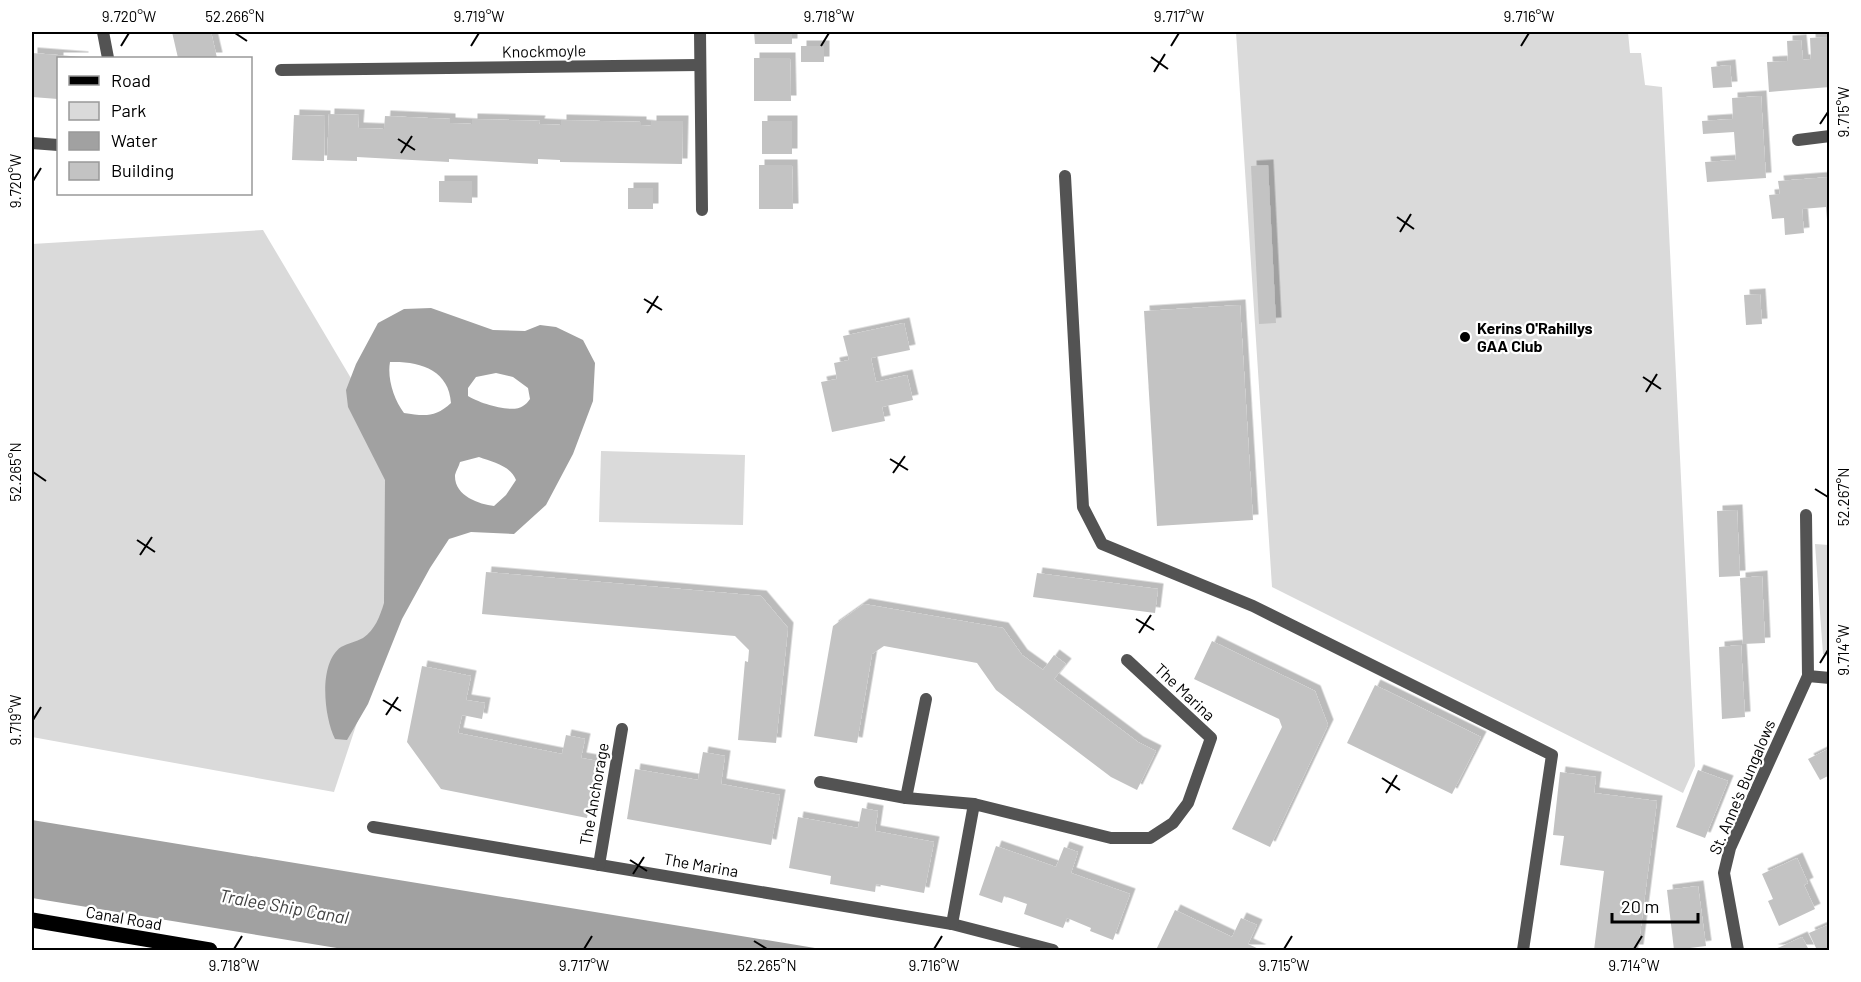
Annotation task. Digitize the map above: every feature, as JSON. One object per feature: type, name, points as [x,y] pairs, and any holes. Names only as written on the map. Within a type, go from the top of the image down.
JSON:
[{"type":"main road","name":"Canal Road","points":[[32,920],[210,951]]},
{"type":"street","points":[[103,32],[108,57]]},
{"type":"street","points":[[700,32],[702,210]]},
{"type":"street","name":"Knockmoyle","points":[[281,70],[699,65]]},
{"type":"street","points":[[1798,140],[1830,136]]},
{"type":"street","points":[[32,143],[57,145]]},
{"type":"street","points":[[1065,176],[1083,507],[1102,543],[1253,606],[1552,754],[1523,951]]},
{"type":"street","name":"St. Anne's Bungalows","points":[[1738,951],[1724,873],[1730,848],[1808,676],[1806,515]]},
{"type":"street","name":"The Marina","points":[[820,782],[906,798],[974,804],[1111,838],[1150,838],[1173,823],[1188,803],[1211,738],[1127,660]]},
{"type":"street","points":[[1808,676],[1830,678]]},
{"type":"street","points":[[906,798],[926,699]]},
{"type":"street","name":"The Anchorage","points":[[598,865],[622,729]]},
{"type":"street","points":[[952,924],[974,804]]},
{"type":"street","name":"The Marina","points":[[373,827],[952,924],[1053,951]]},
{"type":"green space","name":"Kerins O'Rahillys GAA Club","points":[[1236,32],[1628,32],[1630,53],[1641,53],[1645,85],[1662,87],[1695,766],[1683,793],[1272,587]]},
{"type":"green space","points":[[263,230],[428,508],[334,792],[32,737],[32,244]]},
{"type":"green space","points":[[601,451],[745,455],[743,525],[599,522]]},
{"type":"green space","points":[[1815,544],[1829,545],[1829,657],[1823,654]]},
{"type":"water","points":[[431,308],[493,330],[525,331],[540,325],[556,327],[583,340],[595,363],[593,401],[573,454],[546,505],[514,534],[471,532],[449,539],[402,619],[368,704],[347,740],[335,739],[326,704],[326,677],[329,665],[341,647],[363,638],[371,631],[384,603],[385,480],[348,407],[346,390],[356,364],[378,323],[404,309]],"holes":[[[390,362],[412,363],[439,375],[449,392],[451,403],[434,414],[404,413],[392,389]],[[496,373],[513,377],[528,388],[530,399],[523,406],[511,409],[480,402],[468,396],[468,388],[476,377]],[[479,457],[506,468],[516,480],[506,495],[494,506],[481,503],[468,498],[459,488],[455,475],[460,462]]]},
{"type":"water","name":"Tralee Ship Canal","points":[[32,820],[827,950],[349,950],[32,898]]},
{"type":"building","points":[[172,32],[211,32],[217,57],[178,57]]},
{"type":"building","points":[[754,32],[792,32],[792,44],[755,44]]},
{"type":"building","points":[[1827,37],[1830,87],[1769,92],[1767,62],[1788,61],[1787,41],[1801,40],[1803,60],[1811,59],[1810,38]]},
{"type":"building","points":[[801,46],[824,46],[824,62],[801,62]]},
{"type":"building","points":[[32,53],[83,57],[57,57],[57,99],[32,97]]},
{"type":"building","points":[[754,58],[790,58],[791,101],[754,101]]},
{"type":"building","points":[[1730,65],[1732,87],[1713,88],[1711,67]]},
{"type":"building","points":[[1761,96],[1766,178],[1707,182],[1705,162],[1736,160],[1734,132],[1703,134],[1702,121],[1733,119],[1732,98]]},
{"type":"building","points":[[329,114],[359,115],[358,128],[384,129],[385,116],[450,119],[450,123],[472,124],[472,119],[540,121],[539,124],[561,125],[561,120],[641,122],[641,125],[651,126],[651,121],[683,121],[682,164],[560,162],[560,160],[538,159],[538,164],[357,157],[357,161],[327,160]]},
{"type":"building","points":[[294,115],[325,116],[324,161],[292,160]]},
{"type":"building","points":[[762,121],[792,121],[792,154],[762,154]]},
{"type":"building","points":[[759,165],[792,165],[793,209],[759,209]]},
{"type":"building","points":[[1268,165],[1276,323],[1259,324],[1251,166]]},
{"type":"building","points":[[1830,177],[1830,232],[1828,232],[1826,207],[1802,209],[1804,233],[1785,235],[1784,218],[1772,219],[1769,195],[1780,194],[1778,181]]},
{"type":"building","points":[[439,181],[472,181],[472,203],[439,202]]},
{"type":"building","points":[[628,188],[653,188],[653,209],[628,209]]},
{"type":"building","points":[[1760,294],[1762,324],[1746,325],[1744,295]]},
{"type":"building","points":[[1240,305],[1253,520],[1157,526],[1144,311]]},
{"type":"building","points":[[904,323],[910,350],[871,358],[876,382],[907,375],[913,400],[882,407],[885,421],[832,432],[821,382],[837,379],[834,363],[849,360],[843,336]]},
{"type":"building","points":[[1737,510],[1740,576],[1719,577],[1717,511]]},
{"type":"building","points":[[486,572],[761,596],[788,628],[776,743],[738,740],[745,661],[748,662],[749,650],[735,636],[482,614]]},
{"type":"building","points":[[1037,573],[1158,589],[1155,613],[1033,597]]},
{"type":"building","points":[[1762,576],[1765,643],[1743,644],[1740,578]]},
{"type":"building","points":[[864,604],[1003,628],[1022,655],[1043,670],[1054,655],[1066,664],[1054,679],[1138,742],[1156,751],[1137,790],[1111,777],[996,690],[977,663],[884,646],[872,654],[857,743],[814,736],[833,626]]},
{"type":"building","points":[[1212,641],[1315,691],[1328,725],[1270,847],[1232,829],[1282,727],[1279,719],[1194,679]]},
{"type":"building","points":[[1741,645],[1745,717],[1722,719],[1719,647]]},
{"type":"building","points":[[422,666],[471,676],[466,700],[485,703],[482,719],[462,715],[458,733],[562,754],[566,735],[585,739],[581,758],[598,761],[587,818],[441,789],[407,742]]},
{"type":"building","points":[[1375,685],[1481,737],[1452,794],[1347,743]]},
{"type":"building","points":[[1830,748],[1830,775],[1820,780],[1808,759]]},
{"type":"building","points":[[703,752],[725,756],[721,784],[780,795],[771,845],[627,819],[635,769],[698,780]]},
{"type":"building","points":[[1698,770],[1728,781],[1705,838],[1676,827]]},
{"type":"building","points":[[1560,772],[1596,777],[1594,793],[1657,801],[1638,950],[1594,950],[1604,871],[1560,865],[1564,836],[1553,835]]},
{"type":"building","points":[[862,808],[878,811],[875,831],[934,842],[924,893],[876,884],[875,892],[830,884],[831,876],[789,868],[798,817],[858,828]]},
{"type":"building","points":[[996,846],[1056,867],[1064,847],[1078,852],[1071,873],[1130,894],[1113,940],[1090,931],[1091,928],[1067,918],[1063,928],[1024,914],[1027,904],[1004,896],[1002,903],[979,895]]},
{"type":"building","points":[[1797,858],[1808,883],[1804,885],[1815,909],[1779,926],[1768,901],[1773,899],[1762,874]]},
{"type":"building","points":[[1698,886],[1706,946],[1674,950],[1667,890]]},
{"type":"building","points":[[1175,910],[1232,937],[1241,918],[1257,925],[1248,944],[1261,950],[1156,950]]},
{"type":"building","points":[[1830,924],[1830,950],[1817,950],[1809,933]]},
{"type":"building","points":[[1802,937],[1809,950],[1772,950],[1780,947]]},
{"type":"place","name":"Kerins O'Rahillys GAA Club","points":[[1465,337]]}]
